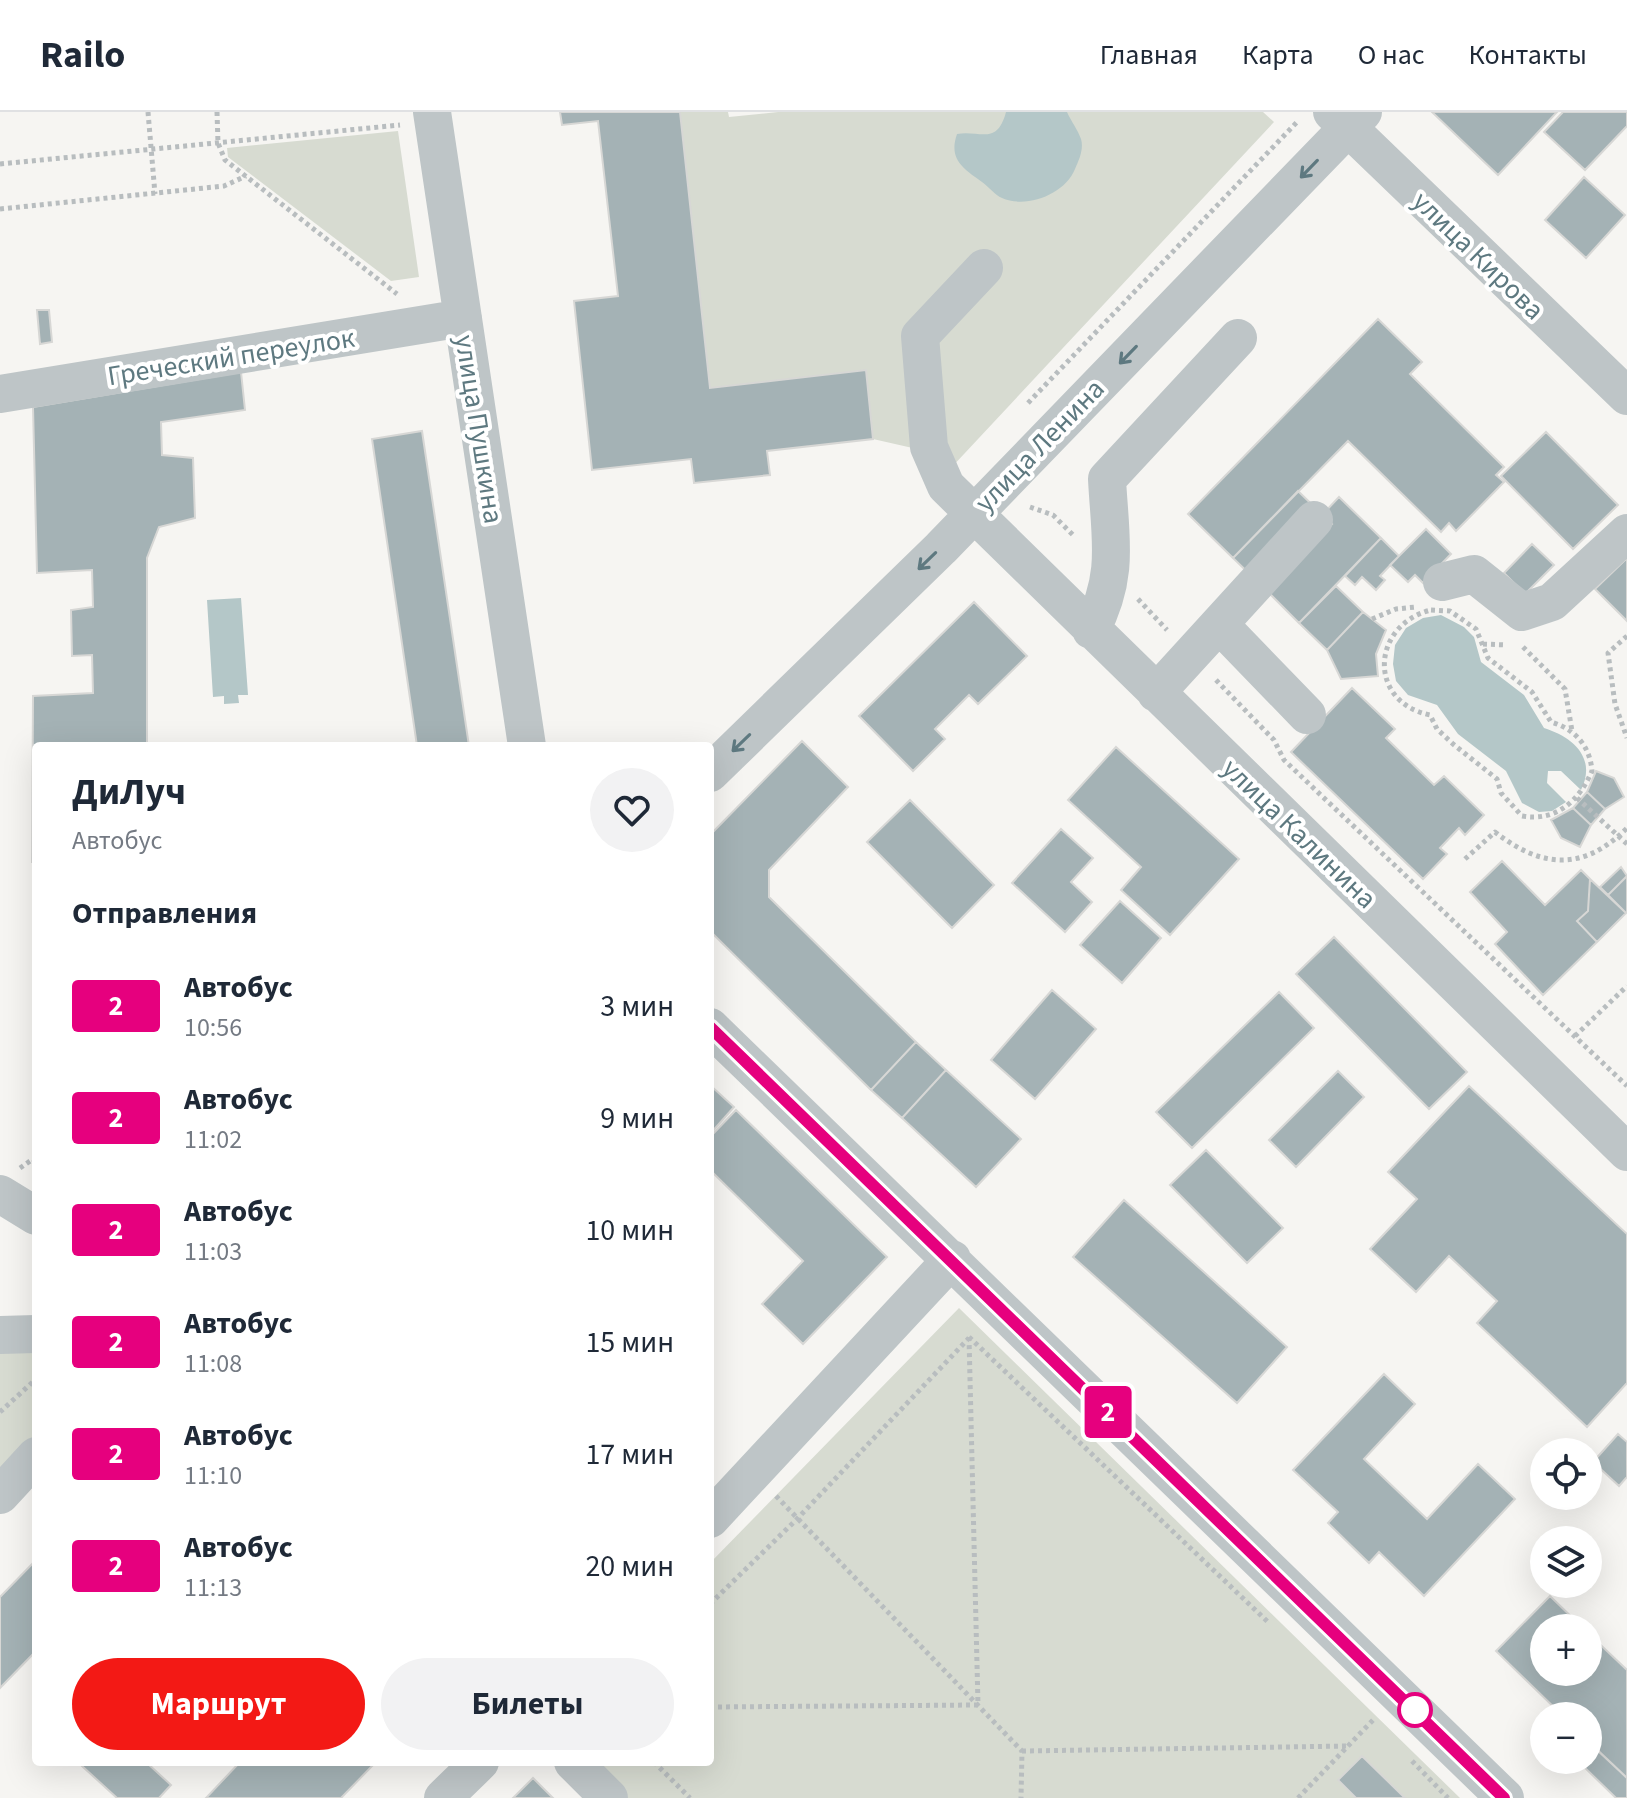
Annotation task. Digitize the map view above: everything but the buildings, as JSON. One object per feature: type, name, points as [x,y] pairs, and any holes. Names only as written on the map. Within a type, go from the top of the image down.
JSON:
[{"type":"street","name":"улица Пушкина","points":[[432,116],[448,320],[526,742]]},
{"type":"street","name":"улица Кирова","points":[[1348,117],[1627,396]]},
{"type":"street","name":"улица Ленина","points":[[714,769],[972,514],[1348,117]]},
{"type":"street","name":"улица Калинина","points":[[984,268],[920,336],[929,447],[946,486],[1627,1152]]},
{"type":"street","name":"Греческий переулок","points":[[0,394],[448,320]]},
{"type":"street","points":[[1091,630],[1108,598],[1111,571],[1107,479],[1238,338]]},
{"type":"street","points":[[1156,693],[1314,520]]},
{"type":"street","points":[[1428,594],[1474,574],[1522,612],[1552,602],[1627,533]]},
{"type":"street","points":[[1219,624],[1307,715]]},
{"type":"street","points":[[714,1031],[1505,1798]]},
{"type":"street","points":[[0,1194],[32,1214]]},
{"type":"street","points":[[714,1515],[952,1259]]},
{"type":"street","points":[[0,1335],[32,1334]]},
{"type":"street","points":[[0,1495],[32,1460]]},
{"type":"street","points":[[443,1798],[476,1766]]},
{"type":"street","points":[[577,1766],[609,1798]]},
{"type":"path","points":[[148,112],[155,194]]},
{"type":"path","points":[[217,112],[218,143],[225,160],[448,320]]},
{"type":"path","points":[[1026,404],[1307,112]]},
{"type":"path","points":[[0,164],[218,143],[432,116]]},
{"type":"path","points":[[0,209],[224,186],[246,176]]},
{"type":"path","points":[[998,487],[1013,502],[1053,515],[1274,740],[1284,760],[1627,1086]]},
{"type":"path","points":[[1372,619],[1428,594]]},
{"type":"path","points":[[1483,644],[1521,645],[1565,689],[1572,732],[1591,758],[1592,771],[1577,798],[1550,816],[1522,816],[1501,793],[1497,779],[1437,729],[1430,715],[1405,706],[1387,682],[1386,647],[1391,634],[1405,619],[1418,613],[1450,611],[1476,629],[1488,658],[1532,692],[1551,722],[1572,732]]},
{"type":"path","points":[[1627,636],[1608,653],[1615,704],[1627,738]]},
{"type":"path","points":[[1577,798],[1627,844]]},
{"type":"path","points":[[1465,859],[1495,832],[1518,850],[1552,862],[1579,859],[1627,828]]},
{"type":"path","points":[[1575,1036],[1627,986]]},
{"type":"path","points":[[714,1600],[797,1519],[969,1337]]},
{"type":"path","points":[[969,1337],[1280,1634]]},
{"type":"path","points":[[969,1337],[978,1705]]},
{"type":"path","points":[[0,1412],[32,1383]]},
{"type":"path","points":[[753,1473],[1022,1751],[1021,1798]]},
{"type":"path","points":[[1298,1798],[1398,1695]]},
{"type":"path","points":[[714,1707],[978,1705]]},
{"type":"path","points":[[1361,1711],[1383,1732]]},
{"type":"path","points":[[1022,1751],[1349,1746]]},
{"type":"path","points":[[1405,1754],[1448,1798]]},
{"type":"path","points":[[658,1766],[690,1798]]},
{"type":"shaded area","points":[[680,112],[728,112],[729,117],[778,112],[1263,112],[1274,122],[950,469],[917,449],[873,439],[865,370],[710,388]]},
{"type":"shaded area","points":[[1006,112],[1067,112],[1082,143],[1078,162],[1063,186],[1044,197],[1012,201],[997,195],[959,163],[955,151],[957,134],[993,133]]},
{"type":"shaded area","points":[[398,131],[419,277],[391,281],[228,157],[227,148]]},
{"type":"shaded area","points":[[241,598],[248,695],[238,695],[239,703],[224,704],[224,696],[213,697],[207,600]]},
{"type":"shaded area","points":[[1441,615],[1464,627],[1474,637],[1481,662],[1524,695],[1544,728],[1564,737],[1579,750],[1586,768],[1581,790],[1561,771],[1548,771],[1547,783],[1566,802],[1552,811],[1539,812],[1522,803],[1506,771],[1458,734],[1437,705],[1408,695],[1396,681],[1393,664],[1395,645],[1406,628],[1423,618]]},
{"type":"shaded area","points":[[959,1308],[1460,1798],[628,1798],[595,1766],[714,1766],[714,1559]]},
{"type":"shaded area","points":[[32,1324],[32,1439],[0,1474],[0,1348]]},
{"type":"bus line","name":"2","points":[[714,1031],[1504,1798]]}]
